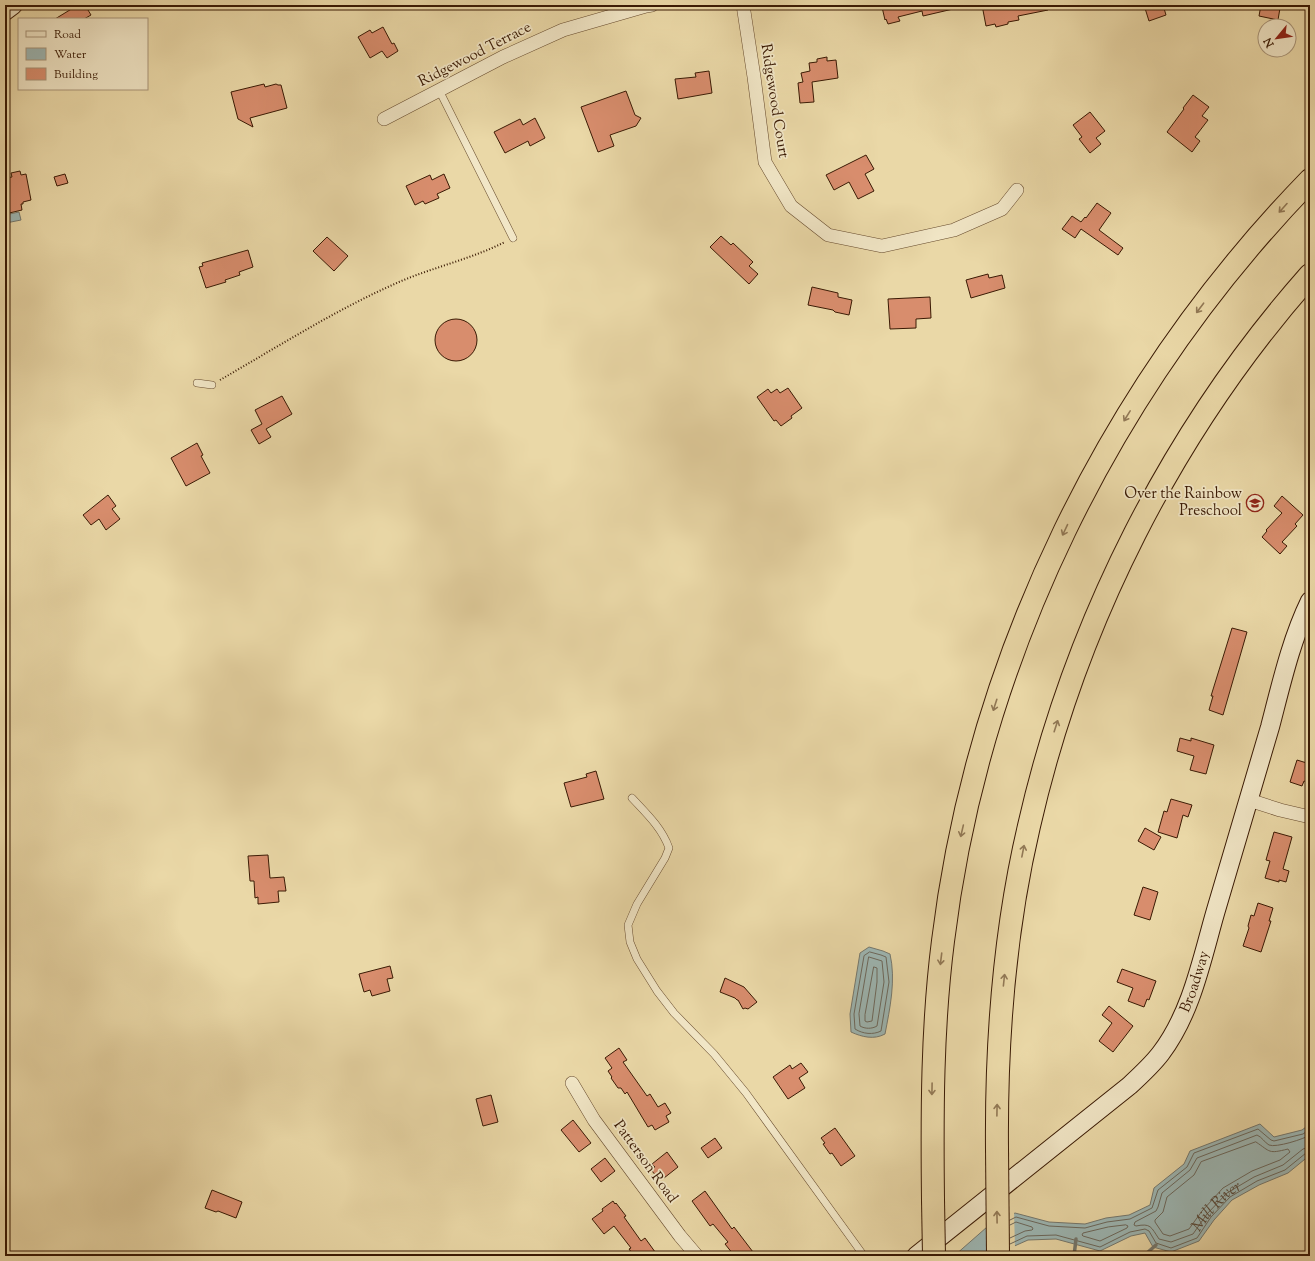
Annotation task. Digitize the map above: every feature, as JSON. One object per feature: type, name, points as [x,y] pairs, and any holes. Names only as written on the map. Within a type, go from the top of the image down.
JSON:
[{"type":"highway","points":[[934,1256],[932,1111],[934,1050],[939,978],[947,909],[959,842],[977,766],[993,712],[1016,644],[1044,575],[1072,514],[1135,403],[1173,345],[1220,282],[1310,180]]},
{"type":"highway","points":[[998,1256],[997,1149],[999,1038],[1003,983],[1012,917],[1023,854],[1036,797],[1053,736],[1074,675],[1096,619],[1120,565],[1148,509],[1178,456],[1209,407],[1245,356],[1284,305],[1310,275]]},
{"type":"main road","points":[[5,11],[13,5]]},
{"type":"main road","name":"Broadway","points":[[916,1256],[1113,1099],[1148,1068],[1162,1052],[1179,1024],[1192,992],[1249,800],[1290,654],[1310,600]]},
{"type":"street","name":"Ridgewood Terrace","points":[[384,119],[503,57],[563,30],[652,5]]},
{"type":"street","name":"Ridgewood Court","points":[[743,5],[765,162],[791,206],[828,235],[882,246],[954,230],[1002,209],[1017,190]]},
{"type":"street","points":[[1249,800],[1310,818]]},
{"type":"street","name":"Patterson Road","points":[[572,1083],[594,1120],[680,1236],[697,1256]]},
{"type":"lane","points":[[440,90],[514,238]]},
{"type":"lane","points":[[197,383],[212,385]]},
{"type":"lane","points":[[632,798],[647,813],[665,836],[669,848],[665,858],[637,904],[628,925],[630,942],[637,959],[657,991],[674,1013],[714,1054],[746,1093],[864,1256]]},
{"type":"path","points":[[212,385],[306,330],[370,296],[419,274],[466,258],[514,238]]},
{"type":"green space","points":[[507,1254],[513,1256],[450,1256],[454,1255]]},
{"type":"water","points":[[19,212],[21,220],[6,223],[5,215]]},
{"type":"water","points":[[869,947],[890,954],[892,964],[892,994],[885,1034],[877,1037],[864,1036],[851,1032],[850,1014],[860,953]]},
{"type":"water","name":"Mill River","points":[[1260,1124],[1274,1137],[1302,1130],[1310,1124],[1310,1155],[1288,1173],[1259,1185],[1232,1200],[1214,1220],[1199,1241],[1171,1252],[1153,1247],[1145,1233],[1131,1236],[1100,1251],[1056,1239],[1028,1240],[992,1256],[954,1256],[987,1227],[1015,1213],[1049,1222],[1085,1224],[1106,1218],[1129,1215],[1150,1205],[1154,1188],[1184,1164],[1190,1151]]},
{"type":"pier","points":[[1014,1211],[1015,1248],[997,1256],[987,1256],[987,1225]]},
{"type":"building","points":[[78,5],[85,5],[91,15],[86,18],[57,18]]},
{"type":"building","points":[[888,5],[953,5],[953,9],[923,16],[922,11],[898,17],[900,21],[888,24],[886,19],[885,20],[882,7]]},
{"type":"building","points":[[982,5],[1048,5],[1048,10],[1018,16],[1019,20],[1008,22],[1008,24],[996,27],[995,24],[986,26]]},
{"type":"building","points":[[1144,5],[1163,5],[1166,15],[1149,21]]},
{"type":"building","points":[[1261,5],[1280,8],[1278,18],[1259,16]]},
{"type":"building","points":[[383,27],[392,44],[394,43],[398,51],[387,58],[382,51],[370,58],[358,37],[370,30],[372,33]]},
{"type":"building","points":[[827,57],[827,61],[836,60],[838,78],[812,82],[814,102],[800,103],[798,83],[803,82],[801,73],[810,71],[809,63],[817,62],[817,59]]},
{"type":"building","points":[[709,71],[712,93],[678,99],[675,79],[696,77],[695,73]]},
{"type":"building","points":[[264,84],[265,87],[276,84],[281,85],[287,108],[250,118],[253,127],[238,119],[231,92]]},
{"type":"building","points":[[626,91],[635,115],[641,118],[636,126],[610,135],[614,146],[598,152],[581,107]]},
{"type":"building","points":[[1193,95],[1209,107],[1202,116],[1208,120],[1195,137],[1200,141],[1192,152],[1167,132]]},
{"type":"building","points":[[1090,112],[1105,131],[1096,138],[1101,144],[1090,153],[1079,139],[1082,137],[1073,125]]},
{"type":"building","points":[[535,118],[545,138],[530,146],[528,141],[505,153],[494,132],[520,119],[523,125]]},
{"type":"building","points":[[866,155],[874,169],[865,174],[874,191],[858,199],[849,182],[834,190],[826,175]]},
{"type":"building","points":[[20,171],[21,175],[26,174],[31,200],[21,204],[22,210],[5,214],[5,178],[12,177],[11,173]]},
{"type":"building","points":[[65,174],[68,183],[57,186],[54,177]]},
{"type":"building","points":[[444,174],[450,188],[437,194],[439,198],[425,204],[423,201],[415,205],[406,186],[430,175],[432,180]]},
{"type":"building","points":[[1097,203],[1111,213],[1099,230],[1123,248],[1118,255],[1081,229],[1075,238],[1062,229],[1072,216],[1081,222],[1085,217],[1086,218]]},
{"type":"building","points":[[721,236],[731,245],[733,243],[753,262],[749,266],[758,274],[749,284],[710,247]]},
{"type":"building","points":[[327,237],[348,256],[334,271],[313,251]]},
{"type":"building","points":[[248,250],[253,267],[239,272],[240,275],[225,280],[226,282],[206,288],[199,267],[203,266],[202,263]]},
{"type":"building","points":[[988,274],[989,278],[1002,275],[1005,288],[971,298],[966,280]]},
{"type":"building","points":[[812,287],[838,293],[838,297],[852,300],[849,315],[808,305]]},
{"type":"building","points":[[930,297],[931,318],[916,319],[916,328],[890,329],[888,299]]},
{"type":"building","points":[[452,319],[460,319],[468,322],[474,328],[477,340],[474,352],[468,358],[460,361],[452,361],[444,358],[438,352],[435,344],[435,336],[438,328],[444,322]]},
{"type":"building","points":[[788,388],[802,408],[781,426],[776,420],[774,421],[757,397],[768,389],[771,393],[777,389],[780,393]]},
{"type":"building","points":[[282,396],[292,414],[266,429],[271,437],[259,444],[251,430],[262,424],[255,410]]},
{"type":"building","points":[[197,443],[203,455],[201,456],[210,473],[186,486],[171,458]]},
{"type":"building","points":[[108,495],[116,506],[112,509],[120,519],[106,530],[99,519],[91,525],[83,515]]},
{"type":"building","points":[[1282,496],[1303,515],[1295,524],[1297,526],[1282,542],[1287,546],[1280,554],[1262,537],[1267,531],[1266,530],[1282,513],[1274,506]]},
{"type":"building","points":[[1232,628],[1247,632],[1223,715],[1209,710],[1213,696],[1211,696]]},
{"type":"building","points":[[1180,738],[1191,741],[1191,738],[1214,745],[1206,774],[1190,770],[1194,756],[1177,751]]},
{"type":"building","points":[[1297,760],[1310,764],[1310,783],[1304,781],[1302,786],[1290,782]]},
{"type":"building","points":[[596,771],[604,799],[571,807],[564,783],[587,777],[586,774]]},
{"type":"building","points":[[1171,799],[1192,805],[1188,817],[1183,815],[1177,838],[1158,832],[1164,811],[1167,812]]},
{"type":"building","points":[[1145,828],[1161,837],[1154,850],[1138,841]]},
{"type":"building","points":[[1274,832],[1292,837],[1283,869],[1289,871],[1286,882],[1279,880],[1279,882],[1265,878],[1270,861],[1266,860]]},
{"type":"building","points":[[268,855],[270,878],[284,877],[286,891],[278,891],[279,902],[258,904],[258,897],[255,898],[254,881],[250,881],[248,856]]},
{"type":"building","points":[[1143,887],[1158,892],[1150,920],[1134,915]]},
{"type":"building","points":[[1258,903],[1273,908],[1269,921],[1271,921],[1261,952],[1243,946],[1249,928],[1248,926],[1251,915],[1254,916]]},
{"type":"building","points":[[390,966],[393,978],[387,979],[390,991],[372,996],[370,990],[364,992],[359,974]]},
{"type":"building","points":[[1122,969],[1156,981],[1149,1000],[1147,999],[1144,1007],[1128,1001],[1133,988],[1117,982]]},
{"type":"building","points":[[725,978],[744,987],[757,1002],[748,1009],[743,1009],[738,1000],[720,992]]},
{"type":"building","points":[[1109,1006],[1133,1026],[1113,1052],[1099,1041],[1112,1023],[1102,1015]]},
{"type":"building","points":[[619,1048],[627,1060],[623,1062],[647,1096],[650,1094],[658,1107],[665,1103],[671,1113],[666,1116],[669,1122],[655,1130],[652,1125],[648,1127],[627,1092],[625,1094],[621,1088],[618,1088],[611,1078],[612,1077],[608,1071],[612,1068],[605,1058]]},
{"type":"building","points":[[801,1063],[808,1072],[799,1078],[805,1088],[788,1099],[773,1077],[790,1065],[792,1069]]},
{"type":"building","points":[[491,1095],[498,1122],[483,1126],[476,1099]]},
{"type":"building","points":[[573,1120],[591,1143],[579,1152],[561,1130]]},
{"type":"building","points":[[835,1128],[855,1156],[841,1166],[832,1153],[830,1154],[821,1138]]},
{"type":"building","points":[[715,1138],[722,1148],[708,1158],[701,1148]]},
{"type":"building","points":[[667,1152],[678,1167],[664,1178],[662,1176],[659,1179],[651,1170],[655,1167],[652,1164]]},
{"type":"building","points":[[605,1158],[615,1171],[601,1182],[591,1169]]},
{"type":"building","points":[[212,1190],[242,1202],[236,1218],[205,1208]]},
{"type":"building","points":[[705,1191],[732,1229],[734,1227],[753,1252],[748,1256],[738,1256],[735,1252],[733,1254],[725,1244],[728,1242],[713,1224],[710,1226],[692,1201]]},
{"type":"building","points":[[613,1201],[626,1216],[624,1217],[641,1241],[645,1238],[658,1256],[634,1256],[629,1249],[631,1248],[614,1226],[604,1234],[592,1219]]},
{"type":"waterway","points":[[1074,1256],[1076,1239]]},
{"type":"waterway","points":[[1146,1256],[1147,1253],[1156,1245]]},
{"type":"place","name":"Over the Rainbow Preschool","points":[[1255,503]]}]
